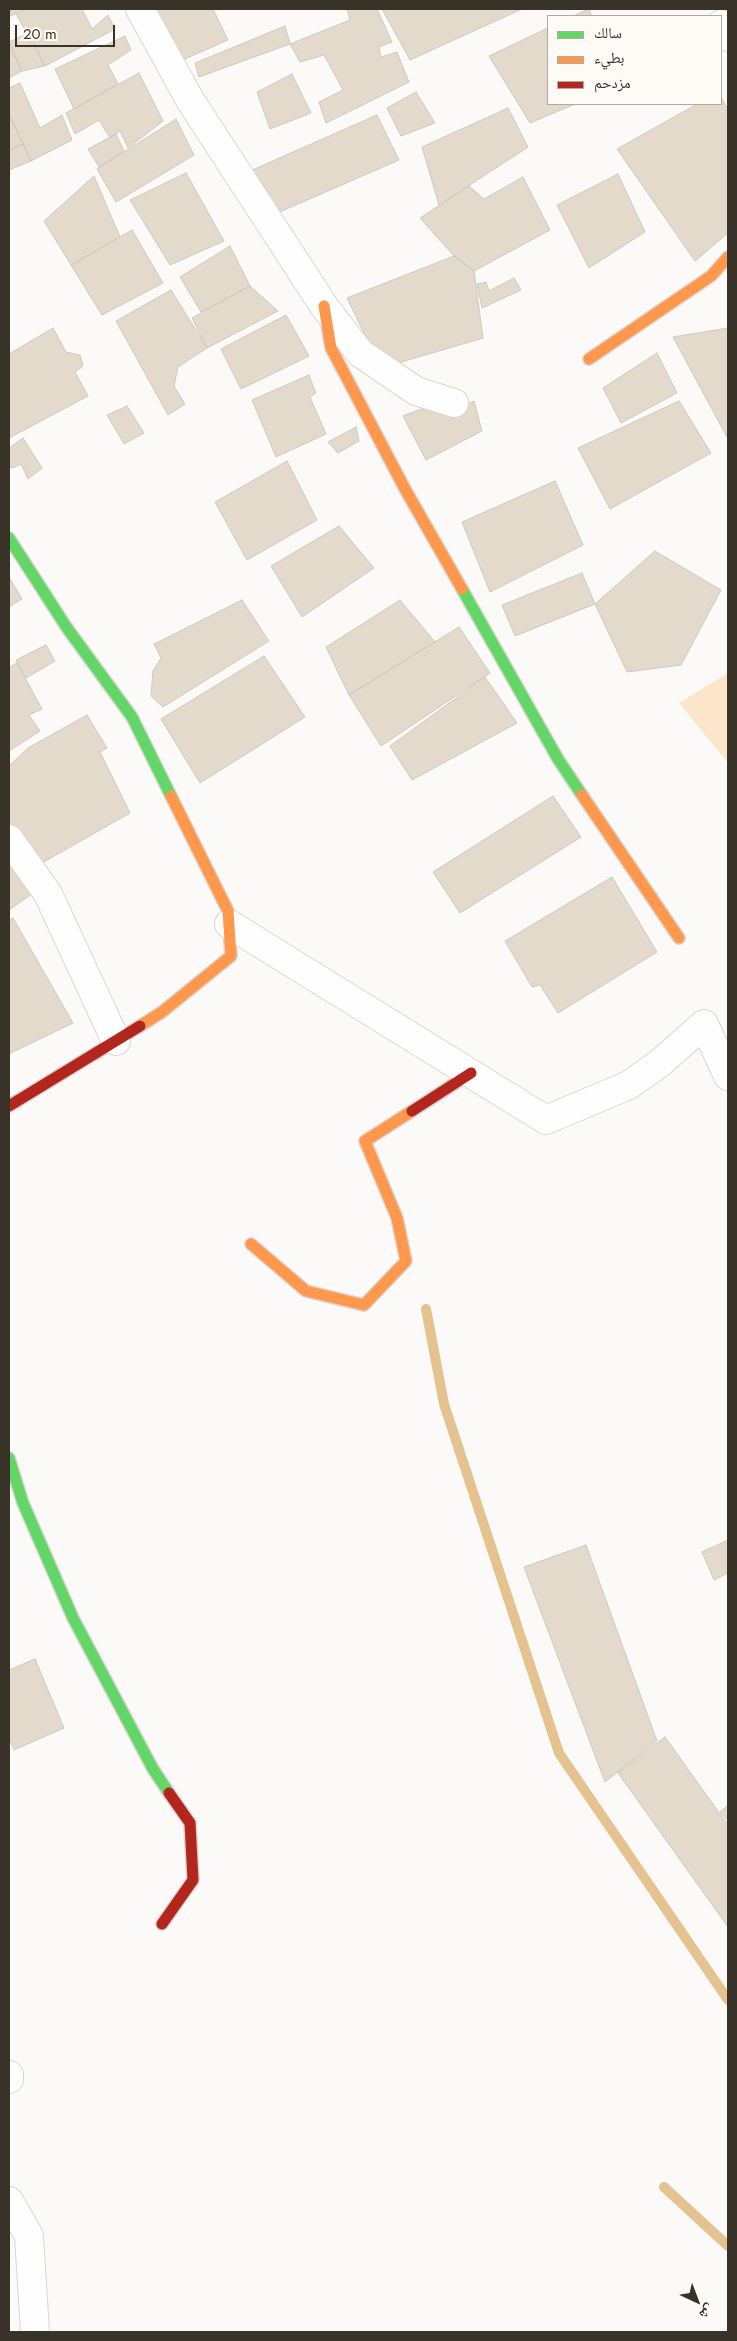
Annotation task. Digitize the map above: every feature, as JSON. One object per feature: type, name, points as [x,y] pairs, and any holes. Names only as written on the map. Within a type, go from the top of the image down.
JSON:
[{"type":"street","points":[[140,9],[190,100],[324,306],[360,353],[416,392],[454,403]]},
{"type":"street","points":[[722,26],[728,37]]},
{"type":"street","points":[[589,359],[711,276],[728,257]]},
{"type":"street","points":[[324,306],[332,348],[405,489],[558,759],[679,938]]},
{"type":"street","points":[[9,538],[67,628],[132,717],[228,911],[231,956],[162,1012],[9,1106]]},
{"type":"street","points":[[9,839],[48,894],[116,1041]]},
{"type":"street","points":[[229,924],[546,1120],[629,1085],[660,1063],[704,1024],[728,1076]]},
{"type":"street","points":[[251,1244],[306,1291],[364,1305],[406,1261],[397,1218],[365,1141],[471,1074]]},
{"type":"street","points":[[9,1458],[23,1503],[73,1618],[153,1769],[190,1823],[194,1880],[162,1924]]},
{"type":"street","points":[[9,2201],[29,2236],[35,2332]]},
{"type":"shaded area","points":[[728,673],[728,763],[679,703]]},
{"type":"building","points":[[9,9],[25,9],[9,17]]},
{"type":"building","points":[[25,9],[82,9],[92,29],[108,15],[115,29],[45,66],[16,14]]},
{"type":"building","points":[[148,9],[213,9],[228,40],[178,62]]},
{"type":"building","points":[[347,9],[377,9],[392,42],[379,47],[381,57],[397,52],[409,82],[326,123],[319,102],[343,90],[324,55],[300,62],[290,44],[350,20]]},
{"type":"building","points":[[382,9],[522,9],[410,60]]},
{"type":"building","points":[[589,9],[592,15],[575,15]]},
{"type":"building","points":[[285,26],[290,44],[199,77],[195,63]]},
{"type":"building","points":[[547,28],[547,105],[573,105],[530,123],[489,56]]},
{"type":"building","points":[[29,33],[45,66],[22,71],[9,42]]},
{"type":"building","points":[[125,36],[131,50],[108,65],[118,84],[74,109],[55,69]]},
{"type":"building","points":[[9,45],[22,71],[9,78]]},
{"type":"building","points":[[139,73],[163,121],[128,148],[120,131],[110,138],[99,120],[75,134],[66,113]]},
{"type":"building","points":[[292,74],[311,113],[270,129],[257,92]]},
{"type":"building","points":[[20,83],[40,128],[62,115],[72,140],[31,161],[9,114],[9,88]]},
{"type":"building","points":[[416,92],[435,123],[401,136],[387,108]]},
{"type":"building","points":[[722,99],[728,110],[728,233],[695,261],[617,149],[695,105],[722,105]]},
{"type":"building","points":[[508,108],[528,147],[439,205],[422,147]]},
{"type":"building","points":[[377,115],[399,160],[275,214],[250,171]]},
{"type":"building","points":[[11,119],[23,144],[9,150],[9,120]]},
{"type":"building","points":[[176,119],[194,155],[116,202],[97,169]]},
{"type":"building","points":[[116,134],[124,151],[99,167],[88,149]]},
{"type":"building","points":[[23,144],[31,161],[9,170],[9,150]]},
{"type":"building","points":[[186,173],[224,241],[170,265],[130,200]]},
{"type":"building","points":[[618,174],[645,232],[589,268],[557,205]]},
{"type":"building","points":[[94,176],[120,237],[71,265],[44,221]]},
{"type":"building","points":[[523,177],[550,230],[474,271],[454,256],[420,218],[469,186],[484,199]]},
{"type":"building","points":[[132,230],[163,283],[102,315],[71,265]]},
{"type":"building","points":[[230,246],[250,286],[201,312],[180,277]]},
{"type":"building","points":[[454,256],[474,271],[483,338],[381,368],[347,298]]},
{"type":"building","points":[[514,278],[521,290],[482,308],[477,284],[486,282],[489,291]]},
{"type":"building","points":[[250,286],[278,311],[207,348],[192,318]]},
{"type":"building","points":[[171,290],[207,348],[178,367],[174,386],[185,404],[168,415],[116,321]]},
{"type":"building","points":[[286,315],[309,356],[241,389],[221,349]]},
{"type":"building","points":[[53,328],[66,352],[80,355],[83,366],[75,372],[88,396],[9,438],[9,354]]},
{"type":"building","points":[[728,328],[728,437],[727,437],[673,337]]},
{"type":"building","points":[[657,353],[677,393],[621,423],[603,388]]},
{"type":"building","points":[[309,375],[316,393],[310,397],[326,434],[276,457],[252,400]]},
{"type":"building","points":[[444,400],[450,412],[474,401],[482,431],[426,460],[403,416]]},
{"type":"building","points":[[679,401],[711,453],[610,509],[578,448]]},
{"type":"building","points":[[127,406],[144,433],[124,444],[107,415]]},
{"type":"building","points":[[356,427],[359,441],[338,453],[328,442]]},
{"type":"building","points":[[23,438],[42,468],[28,479],[21,464],[13,468],[9,467],[9,448]]},
{"type":"building","points":[[287,461],[317,520],[247,560],[215,502]]},
{"type":"building","points":[[555,481],[583,545],[490,592],[462,522]]},
{"type":"building","points":[[339,526],[374,568],[302,617],[271,566]]},
{"type":"building","points":[[655,551],[721,590],[681,665],[627,672],[595,604]]},
{"type":"building","points":[[582,573],[595,604],[515,636],[502,605]]},
{"type":"building","points":[[9,577],[22,599],[9,607]]},
{"type":"building","points":[[242,600],[269,641],[163,707],[151,696],[153,671],[161,658],[154,644]]},
{"type":"building","points":[[400,600],[435,642],[349,695],[326,647]]},
{"type":"building","points":[[459,627],[490,673],[381,746],[349,695]]},
{"type":"building","points":[[46,645],[55,661],[26,678],[16,660]]},
{"type":"building","points":[[264,656],[305,717],[200,783],[161,719]]},
{"type":"building","points":[[17,663],[42,709],[29,715],[40,731],[9,751],[9,667]]},
{"type":"building","points":[[485,677],[517,723],[412,780],[390,746]]},
{"type":"building","points":[[87,715],[107,748],[100,752],[130,813],[35,867],[9,824],[9,766],[28,748]]},
{"type":"building","points":[[553,796],[581,837],[460,913],[433,872]]},
{"type":"building","points":[[9,858],[32,894],[9,910]]},
{"type":"building","points":[[612,877],[657,952],[558,1013],[540,985],[532,987],[505,941]]},
{"type":"building","points":[[13,918],[73,1023],[9,1054],[9,920]]},
{"type":"building","points":[[728,1540],[728,1573],[714,1580],[702,1552]]},
{"type":"building","points":[[586,1545],[657,1741],[605,1782],[524,1567]]},
{"type":"building","points":[[35,1659],[64,1728],[14,1750],[9,1738],[9,1670]]},
{"type":"building","points":[[665,1737],[728,1825],[728,1927],[618,1773]]},
{"type":"building","points":[[728,1805],[728,1821],[720,1812]]},
{"type":"waterway","points":[[426,1309],[444,1404],[559,1753],[728,2000]]},
{"type":"waterway","points":[[664,2187],[728,2246]]},
{"type":"traffic: fast","points":[[9,538],[67,628],[132,717],[171,796]]},
{"type":"traffic: fast","points":[[462,589],[558,759],[582,795]]},
{"type":"traffic: fast","points":[[9,1458],[23,1503],[73,1618],[153,1769],[169,1793]]},
{"type":"traffic: slow","points":[[589,359],[711,276],[728,257]]},
{"type":"traffic: slow","points":[[324,306],[331,348],[405,489],[462,589]]},
{"type":"traffic: slow","points":[[582,795],[679,938]]},
{"type":"traffic: slow","points":[[140,1026],[162,1012],[231,956],[228,911],[171,796]]},
{"type":"traffic: slow","points":[[251,1244],[306,1291],[364,1305],[406,1261],[397,1218],[365,1141],[412,1111]]},
{"type":"traffic: jam","points":[[9,1106],[140,1026]]},
{"type":"traffic: jam","points":[[412,1111],[471,1073]]},
{"type":"traffic: jam","points":[[162,1924],[193,1880],[190,1823],[169,1793]]}]
